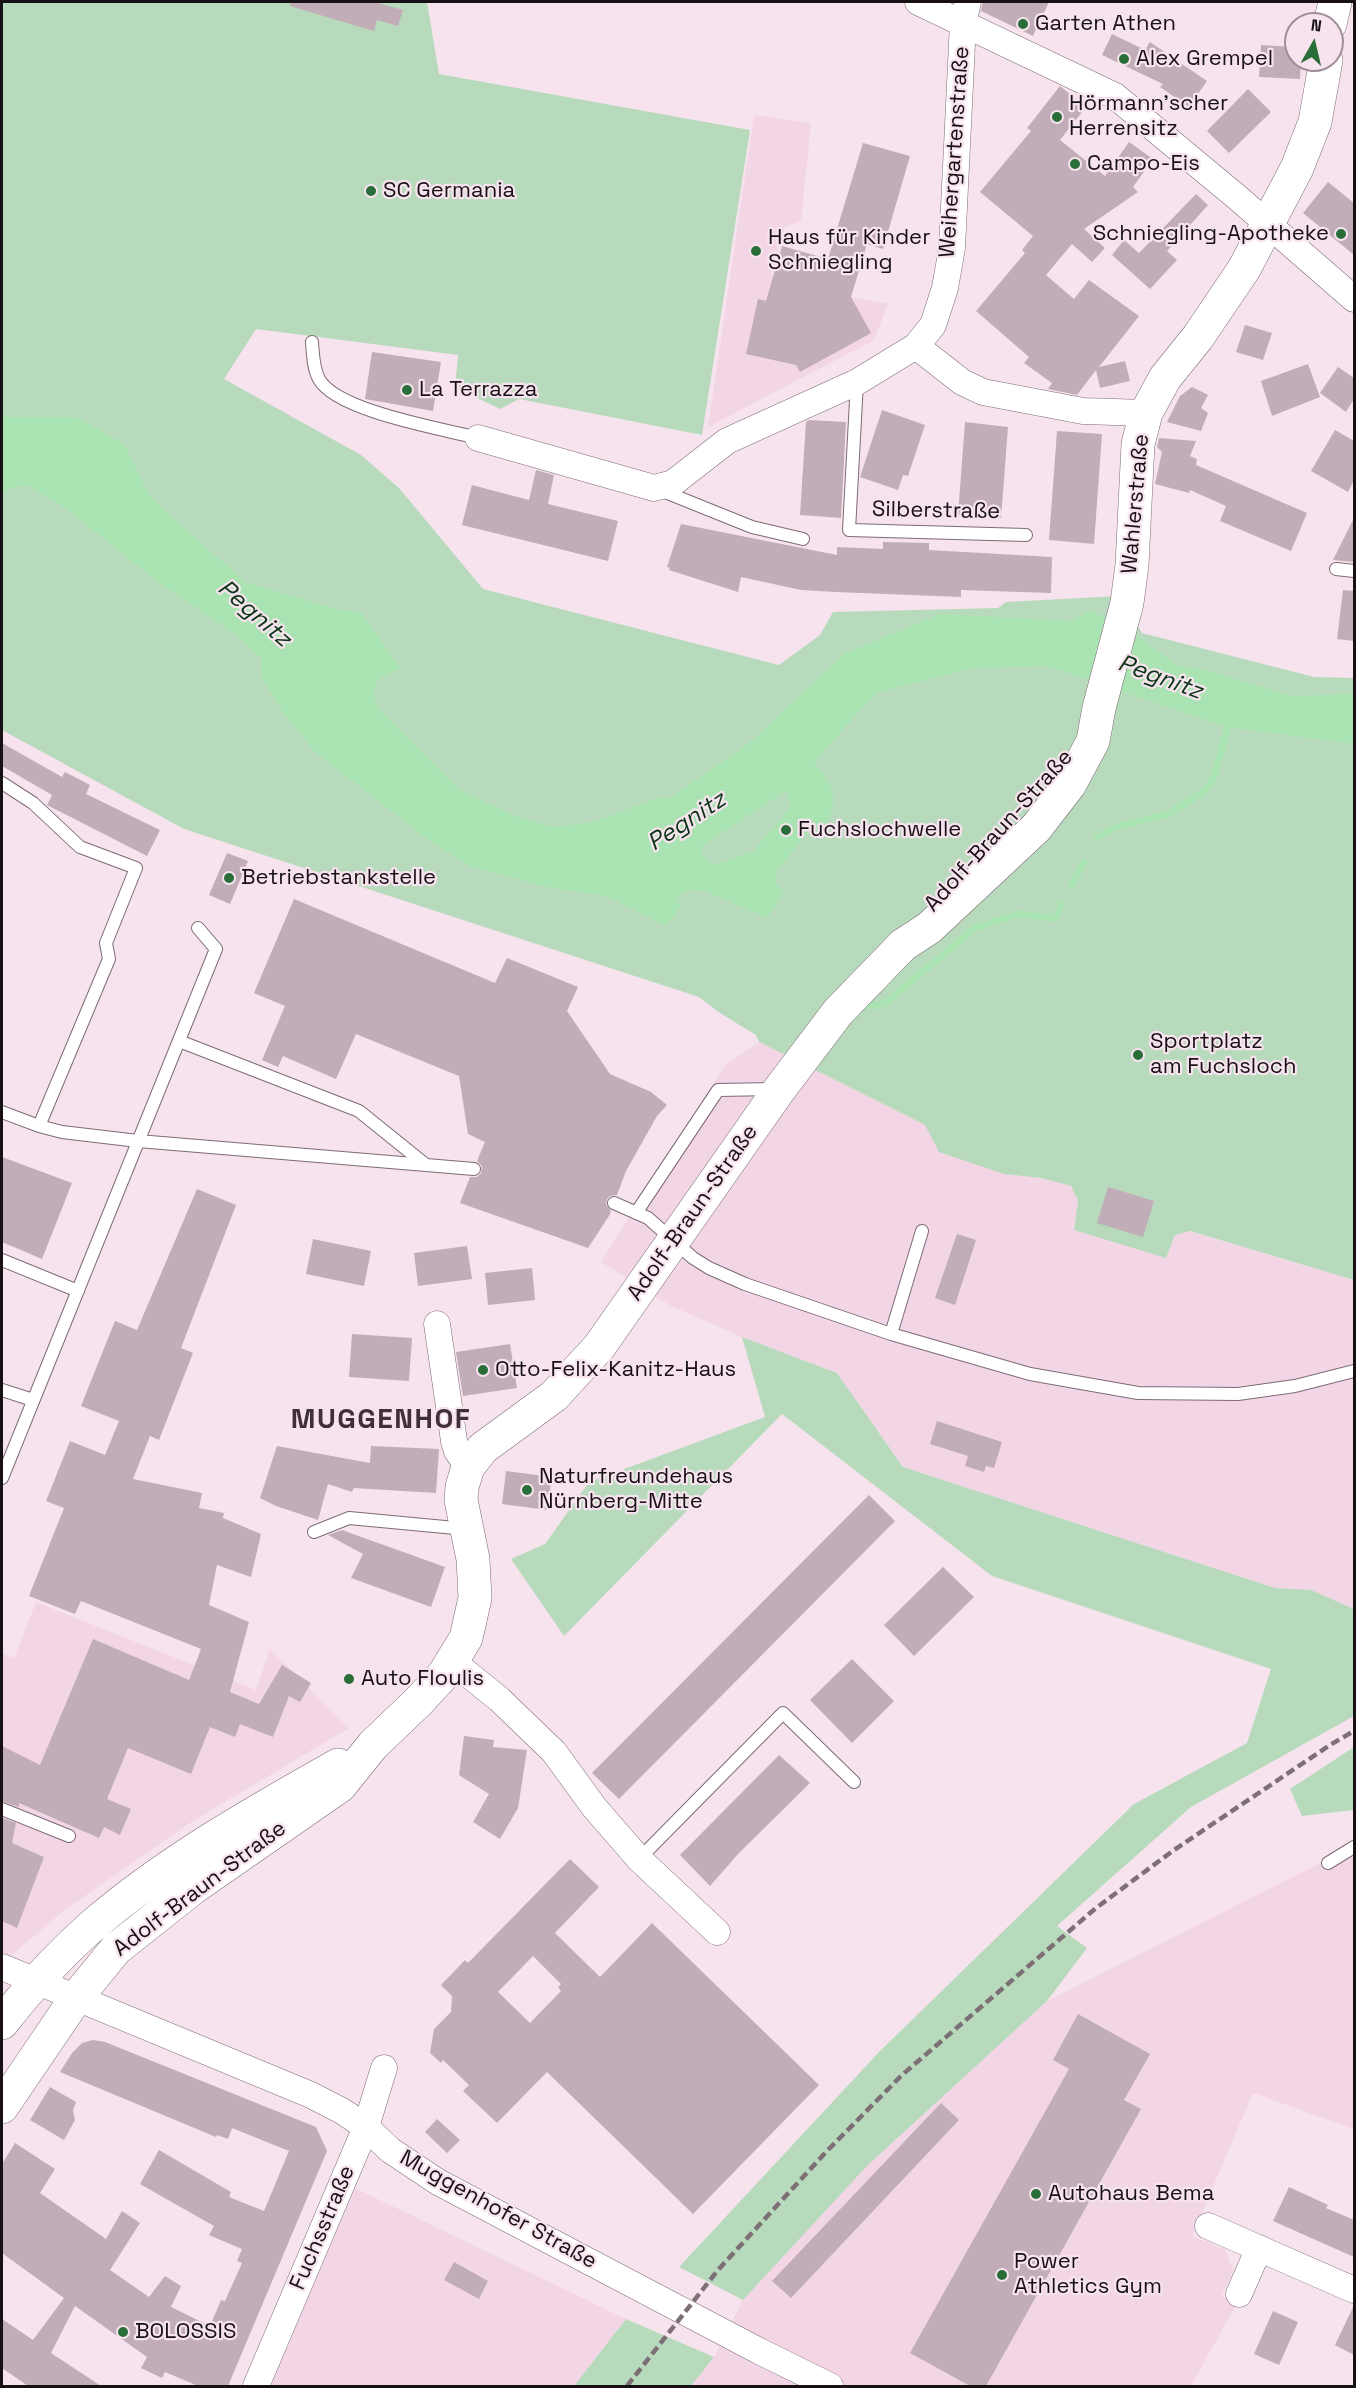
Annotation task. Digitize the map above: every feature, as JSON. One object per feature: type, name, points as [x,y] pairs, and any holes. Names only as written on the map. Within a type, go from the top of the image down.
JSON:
[{"type":"main road","name":"Wahlerstraße","points":[[1099,708],[1122,622],[1132,565],[1138,444],[1146,413],[1165,378],[1197,337],[1244,269],[1268,224],[1310,138],[1321,97],[1324,72]]},
{"type":"main road","name":"Adolf-Braun-Straße","points":[[2,2107],[76,1998],[109,1956],[127,1939],[193,1888],[340,1786],[373,1745],[434,1686],[453,1662],[469,1630],[476,1598],[475,1572],[461,1500],[468,1467],[483,1448],[543,1406],[599,1347],[779,1090],[838,1011],[903,945],[919,921],[1059,770],[1099,708]]},
{"type":"main road","name":"Adolf-Braun-Straße","points":[[2,2023],[36,1982],[92,1925],[163,1870],[373,1745]]},
{"type":"street","points":[[918,2],[965,12],[1115,96],[1354,299]]},
{"type":"street","name":"Weihergartenstraße","points":[[654,488],[673,483],[727,441],[857,382],[916,346],[933,325],[945,288],[952,248],[965,12]]},
{"type":"street","points":[[916,346],[962,382],[983,392],[1083,411],[1146,413]]},
{"type":"street","points":[[478,438],[654,488]]},
{"type":"street","points":[[437,1324],[454,1441],[457,1451],[468,1467]]},
{"type":"street","points":[[453,1662],[499,1700],[554,1752],[594,1807],[639,1859],[717,1932]]},
{"type":"street","name":"Muggenhofer Straße","points":[[2,1967],[311,2095],[366,2127],[390,2150],[438,2182],[830,2386]]},
{"type":"street","name":"Fuchsstraße","points":[[256,2386],[366,2127],[384,2068]]},
{"type":"street","points":[[1208,2226],[1354,2290]]},
{"type":"street","points":[[1239,2294],[1259,2248]]},
{"type":"lane","points":[[312,342],[320,380],[359,408],[478,438]]},
{"type":"lane","name":"Silberstraße","points":[[857,382],[849,530],[1026,535]]},
{"type":"lane","points":[[654,488],[752,527],[803,539]]},
{"type":"lane","points":[[1336,569],[1354,571]]},
{"type":"lane","points":[[2,783],[33,803],[80,847],[136,868],[106,943],[109,959],[39,1126]]},
{"type":"lane","points":[[2,1478],[216,949],[198,928]]},
{"type":"lane","points":[[179,1041],[359,1111],[427,1165]]},
{"type":"lane","points":[[636,1214],[718,1090],[760,1088],[779,1090]]},
{"type":"lane","points":[[2,1112],[62,1132],[138,1141],[474,1169]]},
{"type":"lane","points":[[614,1203],[648,1218],[693,1258],[718,1272],[754,1287],[891,1334],[1030,1374],[1138,1393],[1238,1394],[1295,1386],[1354,1371]]},
{"type":"lane","points":[[891,1334],[922,1230]]},
{"type":"lane","points":[[2,1260],[78,1291]]},
{"type":"lane","points":[[2,1390],[33,1400]]},
{"type":"lane","points":[[314,1532],[349,1518],[466,1529]]},
{"type":"lane","points":[[639,1859],[783,1713],[854,1782]]},
{"type":"lane","points":[[2,1809],[69,1836]]},
{"type":"lane","points":[[1328,1863],[1354,1847]]},
{"type":"shaded area","points":[[2,2],[427,2],[439,74],[750,130],[702,435],[519,399],[500,409],[455,387],[458,355],[256,329],[224,379],[361,455],[399,488],[483,589],[779,665],[820,635],[833,612],[998,608],[1006,602],[1119,596],[1142,633],[1314,677],[1354,678],[1354,1280],[1190,1231],[1175,1235],[1166,1258],[1074,1230],[1078,1201],[1071,1186],[1041,1178],[1004,1174],[939,1152],[925,1125],[759,1042],[756,1035],[699,997],[184,829],[2,730]]},
{"type":"shaded area","name":"Haus für Kinder Schniegling","points":[[754,115],[811,123],[801,221],[785,227],[771,275],[855,298],[888,304],[874,340],[708,427]]},
{"type":"shaded area","points":[[759,1042],[925,1125],[1004,1174],[1041,1178],[1071,1186],[1078,1201],[1074,1230],[1166,1257],[1175,1235],[1189,1231],[1354,1280],[1354,1609],[1311,1590],[1275,1588],[903,1467],[837,1373],[742,1337],[671,1306],[601,1262],[726,1064]]},
{"type":"shaded area","points":[[742,1337],[837,1373],[903,1467],[1275,1588],[1311,1590],[1354,1609],[1354,1716],[1191,1807],[1057,1926],[1087,1948],[1047,2001],[867,2166],[743,2300],[679,2267],[879,2052],[1134,1804],[1247,1743],[1271,1669],[992,1576],[782,1414],[564,1636],[511,1559],[545,1544],[589,1482],[765,1417]]},
{"type":"shaded area","points":[[36,1602],[256,1690],[270,1649],[349,1728],[193,1821],[66,1909],[9,1957],[2,1956],[2,1653],[14,1658]]},
{"type":"shaded area","points":[[1354,1747],[1354,1810],[1302,1816],[1290,1789]]},
{"type":"shaded area","points":[[1354,1846],[1354,2129],[1253,2093],[1192,2236],[1226,2250],[1233,2271],[1222,2296],[1237,2303],[1191,2386],[691,2386],[714,2357],[743,2300],[867,2166],[1047,2001]]},
{"type":"shaded area","points":[[355,2188],[626,2319],[574,2386],[271,2386]]},
{"type":"shaded area","points":[[626,2319],[714,2357],[691,2386],[574,2386]]},
{"type":"water","name":"Pegnitz","points":[[2,417],[76,417],[124,444],[150,497],[245,582],[333,608],[362,613],[400,668],[378,680],[373,694],[378,709],[458,789],[517,817],[555,827],[594,822],[660,797],[668,799],[748,744],[844,654],[940,614],[1072,621],[1090,610],[1135,634],[1178,666],[1206,670],[1291,696],[1354,694],[1354,744],[1227,727],[1047,666],[974,668],[876,693],[814,762],[832,791],[833,804],[828,824],[814,826],[777,870],[776,883],[784,893],[767,918],[705,891],[688,890],[676,898],[681,906],[666,926],[606,896],[546,887],[469,866],[426,838],[315,752],[282,711],[261,676],[262,659],[238,636],[159,583],[65,508],[28,486],[9,488],[2,493]],"holes":[[[787,790],[791,806],[754,851],[714,865],[704,857],[701,847]]]},
{"type":"building","points":[[291,2],[375,2],[403,10],[398,26],[377,20],[374,31],[290,6]]},
{"type":"building","name":"Garten Athen","points":[[983,2],[1049,2],[1033,36],[981,11]]},
{"type":"building","points":[[1112,34],[1145,50],[1150,42],[1207,81],[1189,107],[1160,87],[1163,84],[1102,55]]},
{"type":"building","points":[[1261,45],[1284,46],[1284,72],[1300,72],[1300,79],[1259,77]]},
{"type":"building","points":[[1060,86],[1086,107],[1060,140],[1105,176],[1129,142],[1153,159],[1133,187],[1138,192],[1084,229],[1105,248],[1092,262],[1072,244],[1046,275],[1074,299],[1089,280],[1139,316],[1099,367],[1125,361],[1130,381],[1100,388],[1096,370],[1077,395],[1048,389],[1052,383],[1024,363],[1029,357],[976,311],[1025,253],[1022,250],[1033,236],[980,192],[1031,131],[1027,128]]},
{"type":"building","points":[[1248,89],[1271,112],[1229,153],[1207,131]]},
{"type":"building","points":[[863,143],[910,156],[883,249],[867,244],[851,297],[871,333],[800,372],[796,365],[746,354],[758,299],[766,301],[782,246],[828,259]]},
{"type":"building","name":"Schniegling-Apotheke","points":[[1328,182],[1354,203],[1354,255],[1303,213]]},
{"type":"building","points":[[1196,194],[1208,205],[1167,251],[1177,260],[1150,289],[1112,255],[1124,240],[1139,253]]},
{"type":"building","points":[[1245,325],[1272,333],[1263,360],[1236,352]]},
{"type":"building","points":[[372,352],[441,362],[433,411],[365,399]]},
{"type":"building","points":[[1308,364],[1320,397],[1272,416],[1261,381]]},
{"type":"building","points":[[1338,367],[1354,378],[1354,399],[1346,412],[1320,393]]},
{"type":"building","points":[[1192,387],[1208,395],[1201,408],[1208,413],[1201,431],[1167,422],[1180,396]]},
{"type":"building","points":[[882,410],[925,425],[908,476],[903,475],[898,490],[860,477]]},
{"type":"building","points":[[809,420],[846,422],[841,518],[800,515],[806,422]]},
{"type":"building","points":[[965,422],[1008,427],[1001,518],[958,515]]},
{"type":"building","points":[[1335,430],[1354,441],[1354,480],[1348,492],[1311,471]]},
{"type":"building","points":[[1057,431],[1102,434],[1094,544],[1049,540]]},
{"type":"building","points":[[1159,438],[1196,441],[1190,456],[1197,459],[1196,465],[1307,513],[1291,551],[1220,521],[1226,506],[1190,490],[1189,493],[1155,484],[1162,452],[1157,447]]},
{"type":"building","points":[[536,470],[554,475],[548,504],[618,521],[608,561],[462,525],[472,485],[529,500]]},
{"type":"building","points":[[1354,518],[1354,562],[1333,560]]},
{"type":"building","points":[[681,524],[837,555],[837,547],[883,549],[883,542],[929,543],[929,550],[1052,557],[1051,593],[961,590],[961,597],[836,592],[801,590],[741,577],[738,592],[669,570],[670,568],[667,567]]},
{"type":"building","points":[[1343,590],[1354,591],[1354,641],[1337,639]]},
{"type":"building","points":[[2,743],[62,777],[65,772],[90,785],[86,794],[160,830],[147,856],[47,805],[52,795],[2,766]]},
{"type":"building","name":"Betriebstankstelle","points":[[227,853],[248,861],[230,904],[209,895]]},
{"type":"building","points":[[294,899],[495,983],[507,958],[578,987],[567,1011],[610,1074],[651,1092],[667,1105],[657,1116],[626,1171],[617,1195],[607,1199],[606,1204],[611,1211],[588,1248],[460,1203],[470,1177],[477,1177],[481,1173],[482,1166],[477,1161],[485,1142],[468,1134],[459,1076],[356,1034],[336,1079],[283,1056],[278,1067],[262,1060],[285,1006],[254,993]]},
{"type":"building","points":[[2,1157],[72,1183],[42,1259],[2,1242]]},
{"type":"building","points":[[1108,1187],[1154,1201],[1143,1237],[1097,1223]]},
{"type":"building","points":[[197,1189],[236,1205],[181,1348],[193,1353],[159,1440],[150,1436],[133,1479],[202,1493],[199,1508],[224,1513],[223,1518],[261,1534],[251,1577],[217,1565],[209,1605],[249,1622],[230,1692],[259,1704],[282,1665],[311,1683],[300,1702],[289,1696],[273,1737],[240,1724],[235,1737],[210,1727],[191,1774],[128,1748],[107,1799],[131,1809],[120,1835],[104,1827],[99,1838],[19,1803],[19,1807],[2,1801],[2,1746],[40,1765],[93,1639],[189,1680],[201,1649],[81,1601],[75,1614],[29,1596],[64,1508],[46,1501],[70,1441],[105,1455],[119,1421],[81,1406],[115,1321],[137,1330]]},
{"type":"building","points":[[957,1234],[976,1240],[955,1305],[935,1298]]},
{"type":"building","points":[[313,1239],[371,1251],[364,1286],[306,1274]]},
{"type":"building","points":[[467,1246],[472,1279],[418,1286],[414,1253]]},
{"type":"building","points":[[532,1268],[535,1300],[488,1305],[485,1273]]},
{"type":"building","points":[[352,1334],[412,1338],[409,1381],[349,1377]]},
{"type":"building","name":"Otto-Felix-Kanitz-Haus","points":[[510,1344],[517,1388],[463,1396],[456,1352]]},
{"type":"building","points":[[937,1421],[1002,1442],[994,1468],[986,1466],[984,1472],[965,1466],[968,1456],[930,1444]]},
{"type":"building","points":[[277,1446],[370,1463],[371,1446],[439,1449],[436,1493],[354,1488],[352,1492],[328,1484],[318,1520],[276,1506],[260,1498]]},
{"type":"building","name":"Naturfreundehaus Nürnberg-Mitte","points":[[506,1471],[552,1477],[547,1510],[502,1504]]},
{"type":"building","points":[[869,1495],[895,1521],[619,1799],[592,1773]]},
{"type":"building","points":[[342,1530],[445,1567],[431,1607],[351,1578],[363,1554],[328,1535]]},
{"type":"building","points":[[943,1567],[974,1597],[914,1656],[884,1625]]},
{"type":"building","points":[[852,1659],[894,1701],[852,1743],[810,1700]]},
{"type":"building","points":[[464,1736],[494,1740],[493,1747],[527,1750],[518,1808],[500,1839],[473,1822],[489,1794],[459,1775]]},
{"type":"building","points":[[779,1755],[810,1783],[739,1853],[710,1886],[680,1855]]},
{"type":"building","points":[[2,1818],[16,1823],[12,1843],[44,1857],[17,1928],[2,1921]]},
{"type":"building","points":[[570,1859],[599,1887],[555,1933],[600,1977],[652,1923],[819,2085],[693,2214],[547,2072],[497,2123],[463,2091],[469,2085],[443,2060],[441,2063],[430,2053],[434,2029],[451,2012],[452,1996],[441,1985],[465,1960],[468,1963]],"holes":[[[533,1956],[561,1984],[558,1987],[561,1991],[530,2023],[498,1992]]]},
{"type":"building","points":[[1078,2014],[1150,2054],[1124,2100],[1141,2109],[986,2386],[970,2386],[910,2353],[1069,2069],[1053,2060]]},
{"type":"building","points":[[93,2040],[105,2042],[316,2127],[327,2151],[228,2386],[198,2386],[165,2372],[162,2378],[141,2368],[147,2357],[75,2306],[51,2353],[101,2386],[28,2386],[2,2368],[2,2319],[33,2340],[64,2298],[2,2253],[2,2164],[15,2143],[55,2169],[40,2193],[106,2239],[122,2211],[140,2223],[110,2270],[149,2297],[165,2276],[181,2286],[171,2307],[210,2326],[221,2300],[225,2301],[242,2263],[237,2261],[242,2249],[209,2235],[214,2226],[140,2184],[159,2150],[231,2192],[229,2197],[264,2211],[289,2151],[232,2128],[228,2139],[217,2135],[216,2137],[60,2072],[72,2053],[82,2043]]},
{"type":"building","points":[[50,2087],[76,2102],[73,2110],[75,2120],[64,2140],[30,2120]]},
{"type":"building","points":[[941,2103],[959,2120],[791,2298],[772,2281]]},
{"type":"building","points":[[437,2119],[460,2140],[447,2153],[425,2132]]},
{"type":"building","points":[[1289,2187],[1328,2205],[1326,2208],[1354,2220],[1354,2257],[1273,2221]]},
{"type":"building","points":[[454,2262],[488,2281],[479,2299],[444,2280]]},
{"type":"building","points":[[1354,2305],[1354,2355],[1335,2345]]},
{"type":"building","points":[[1273,2311],[1298,2322],[1279,2365],[1254,2354]]},
{"type":"waterway","points":[[1097,837],[1116,827],[1168,814],[1202,793],[1213,780],[1230,719]]},
{"type":"waterway","points":[[1072,884],[1084,862]]},
{"type":"waterway","points":[[862,1004],[874,1006],[885,1003],[975,928],[1017,914],[1055,918],[1061,905]]},
{"type":"railway","points":[[627,2386],[718,2270],[826,2152],[902,2075],[1096,1908],[1174,1850],[1354,1731]]},
{"type":"place","name":"Garten Athen","points":[[1023,24]]},
{"type":"place","name":"Alex Grempel","points":[[1124,59]]},
{"type":"place","name":"Hörmann’scher Herrensitz","points":[[1057,117]]},
{"type":"place","name":"Campo-Eis","points":[[1075,164]]},
{"type":"place","name":"SC Germania","points":[[371,191]]},
{"type":"place","name":"Schniegling-Apotheke","points":[[1341,234]]},
{"type":"place","name":"Haus für Kinder Schniegling","points":[[756,251]]},
{"type":"place","name":"La Terrazza","points":[[407,390]]},
{"type":"place","name":"Fuchslochwelle","points":[[786,830]]},
{"type":"place","name":"Betriebstankstelle","points":[[229,878]]},
{"type":"place","name":"Sportplatz am Fuchsloch","points":[[1138,1055]]},
{"type":"place","name":"Otto-Felix-Kanitz-Haus","points":[[483,1370]]},
{"type":"place","name":"Naturfreundehaus Nürnberg-Mitte","points":[[527,1490]]},
{"type":"place","name":"Auto Floulis","points":[[349,1679]]},
{"type":"place","name":"Autohaus Bema","points":[[1036,2194]]},
{"type":"place","name":"Power Athletics Gym","points":[[1002,2275]]},
{"type":"place","name":"BOLOSSIS","points":[[123,2332]]},
{"type":"district","name":"MUGGENHOF","points":[[381,1420]]}]
